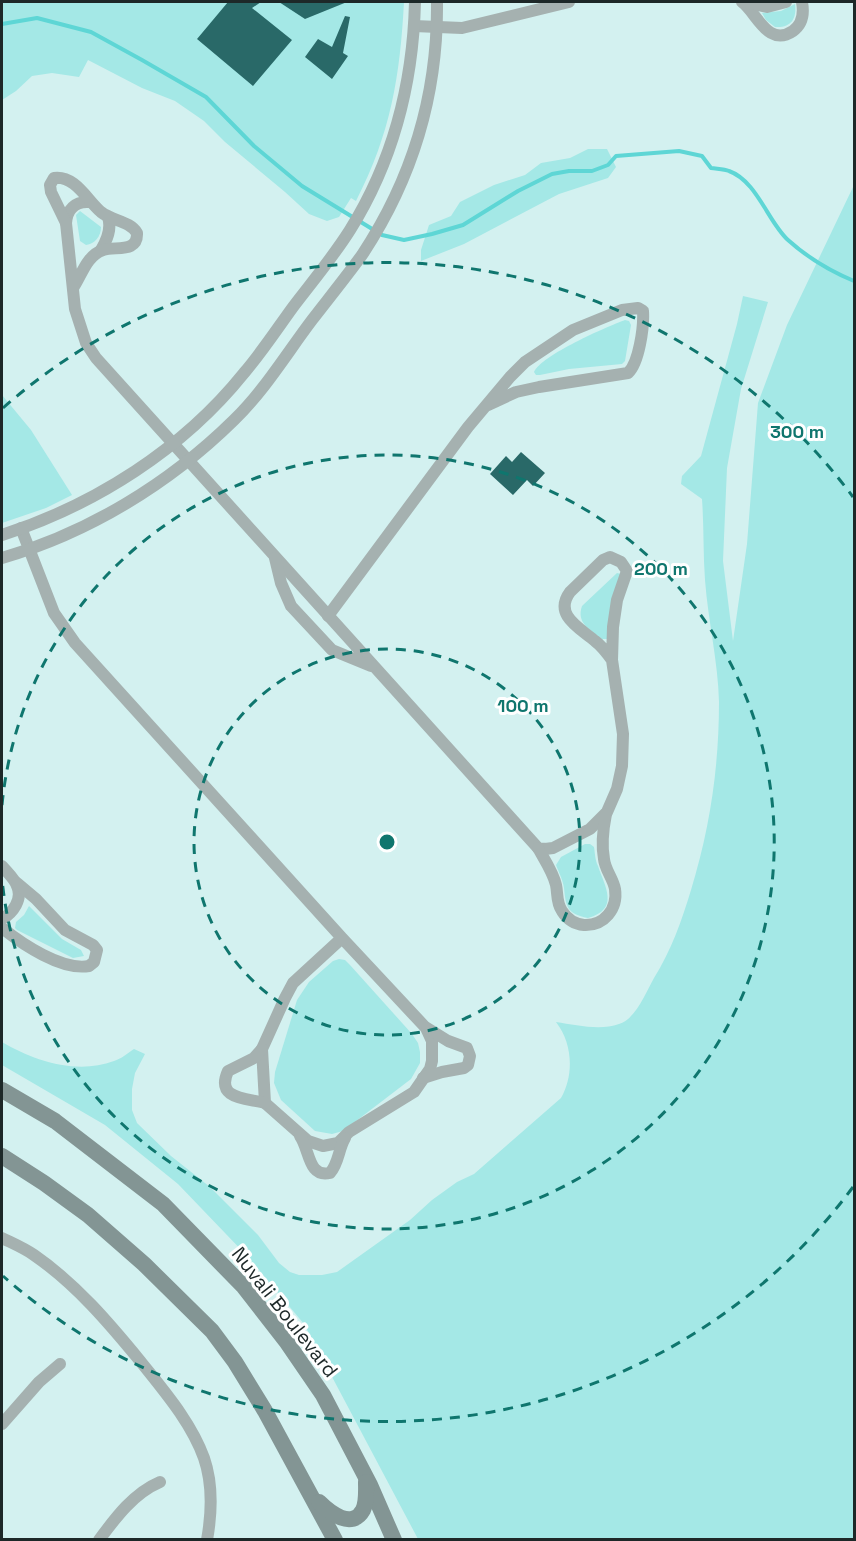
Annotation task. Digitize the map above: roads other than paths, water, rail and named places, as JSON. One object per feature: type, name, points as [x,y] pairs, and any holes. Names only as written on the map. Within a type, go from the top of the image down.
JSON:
[{"type":"main road","name":"Nuvali Boulevard","points":[[2,1090],[55,1121],[163,1204],[244,1287],[286,1341],[323,1395],[366,1478],[394,1539]]},
{"type":"main road","points":[[2,1156],[45,1183],[88,1215],[144,1264],[212,1331],[235,1362],[265,1412],[335,1539]]},
{"type":"main road","points":[[310,1493],[335,1516],[342,1519],[355,1518],[363,1511],[366,1478]]},
{"type":"street","points":[[2,535],[79,504],[118,482],[172,444],[216,404],[244,374],[349,231],[363,209],[385,162],[403,105],[410,69],[415,2]]},
{"type":"street","points":[[2,558],[28,550],[97,520],[131,501],[188,460],[235,420],[262,387],[369,243],[408,169],[418,140],[432,81],[437,27],[436,2]]},
{"type":"street","points":[[414,26],[462,27],[568,2]]},
{"type":"street","points":[[744,2],[767,7],[786,2]]},
{"type":"street","points":[[744,2],[765,30],[781,35],[796,29],[801,22],[804,14],[802,2]]},
{"type":"street","points":[[66,223],[51,192],[50,184],[54,178],[64,178],[77,186],[89,202],[108,217],[135,229],[138,238],[132,246],[101,250]]},
{"type":"street","points":[[89,202],[78,203],[72,207],[66,223],[75,309],[86,343],[108,372],[172,444],[538,848],[556,883],[558,905],[567,918],[580,925],[597,924],[609,914],[615,899],[615,890],[607,871],[603,851],[606,812]]},
{"type":"street","points":[[73,288],[86,264],[101,250],[109,234],[108,217]]},
{"type":"street","points":[[328,616],[468,427],[525,362],[573,330],[622,310],[638,308],[643,311],[637,361],[628,374],[516,392],[488,405]]},
{"type":"street","points":[[21,528],[54,614],[75,643],[426,1028],[448,1041],[467,1048],[470,1061],[464,1068],[421,1079]]},
{"type":"street","points":[[274,556],[285,596],[310,628],[332,650],[374,667]]},
{"type":"street","points":[[538,848],[553,848],[590,829],[606,812],[620,780],[623,734],[612,660],[615,608],[627,571],[617,559],[610,557],[603,560],[570,592],[566,597],[564,609],[569,620],[600,646],[612,660]]},
{"type":"street","points":[[2,866],[65,930],[93,945],[97,950],[96,957],[89,966],[81,968],[70,966],[26,946],[2,928]]},
{"type":"street","points":[[2,919],[15,908],[19,891],[17,883]]},
{"type":"street","points":[[342,938],[293,983],[262,1049],[254,1058],[228,1071],[225,1076],[228,1091],[232,1096],[265,1103],[308,1141],[323,1146],[332,1146],[349,1132],[414,1092],[430,1069],[432,1061],[432,1041],[426,1028]]},
{"type":"street","points":[[262,1049],[265,1103]]},
{"type":"street","points":[[295,1131],[304,1142],[315,1172],[325,1174],[330,1173],[336,1166],[342,1144],[349,1132]]},
{"type":"street","points":[[2,1238],[33,1254],[97,1310],[182,1416],[194,1436],[209,1476],[211,1515],[207,1539]]},
{"type":"street","points":[[2,1424],[32,1389],[60,1364]]},
{"type":"street","points":[[99,1539],[139,1494],[160,1482]]},
{"type":"waterway","points":[[2,24],[37,18],[91,32],[142,60],[206,97],[254,146],[302,186],[382,235],[404,240],[432,234],[463,225],[518,191],[552,174],[592,171],[608,165],[616,156],[679,151],[702,156],[711,168],[727,170],[739,176],[755,192],[774,223],[788,240],[820,264],[854,281]]}]
